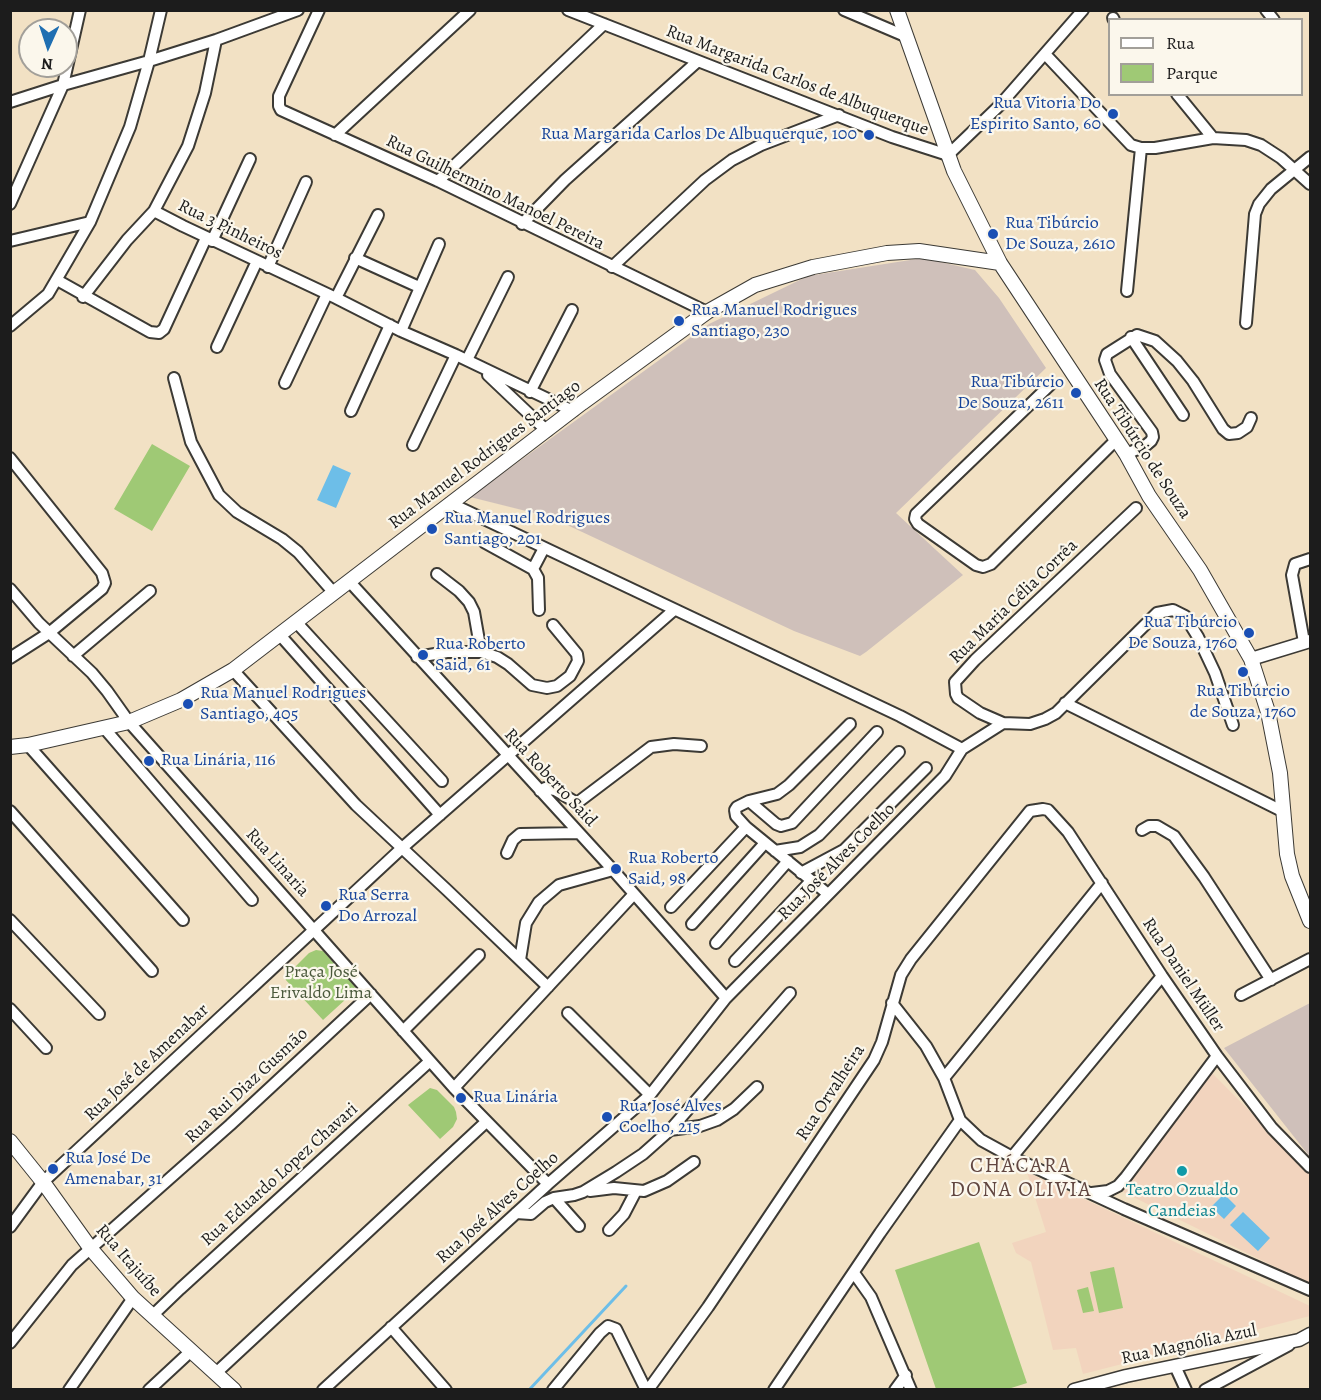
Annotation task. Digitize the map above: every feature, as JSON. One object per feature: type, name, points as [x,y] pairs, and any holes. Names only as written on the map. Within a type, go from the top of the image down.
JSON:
[{"type":"main road","name":"Rua Tibúrcio de Souza","points":[[897,10],[954,171],[1000,263],[1126,454],[1149,496],[1200,570],[1251,659],[1268,712],[1280,773],[1287,854],[1292,876],[1311,921]]},
{"type":"main road","name":"Rua Manuel Rodrigues Santiago","points":[[10,747],[105,729],[129,722],[182,700],[233,670],[547,430],[707,312],[755,285],[813,267],[887,253],[919,251],[1000,263]]},
{"type":"main road","name":"Rua Itajuíbe","points":[[10,1141],[43,1182],[91,1249],[133,1298],[234,1389]]},
{"type":"street","points":[[10,204],[63,85],[80,10]]},
{"type":"street","points":[[10,326],[48,294],[90,222],[130,127],[161,10]]},
{"type":"street","points":[[10,102],[216,40],[298,10]]},
{"type":"street","name":"Rua Guilhermino Manoel Pereira","points":[[319,10],[279,96],[281,110],[438,181],[522,224],[707,312]]},
{"type":"street","points":[[335,135],[470,10]]},
{"type":"street","name":"Rua Margarida Carlos de Albuquerque","points":[[568,10],[892,137],[948,155]]},
{"type":"street","points":[[844,10],[905,36]]},
{"type":"street","points":[[948,155],[999,106],[1083,10]]},
{"type":"street","points":[[438,181],[604,24]]},
{"type":"street","name":"Rua 3 Pinheiros","points":[[216,40],[204,93],[188,146],[154,211],[401,332],[467,360],[573,411]]},
{"type":"street","points":[[1045,54],[1131,145],[1141,148],[1214,138],[1246,140],[1261,145],[1296,170],[1311,184]]},
{"type":"street","points":[[522,224],[565,180],[698,61]]},
{"type":"street","points":[[1179,96],[1214,138]]},
{"type":"street","points":[[612,267],[705,180],[732,160],[839,115]]},
{"type":"street","points":[[1127,291],[1141,148]]},
{"type":"street","points":[[1246,323],[1255,214],[1259,204],[1271,189],[1311,157]]},
{"type":"street","points":[[57,280],[83,297],[150,332],[155,334],[161,332],[250,159]]},
{"type":"street","points":[[268,267],[306,182]]},
{"type":"street","points":[[83,297],[127,240],[154,211]]},
{"type":"street","points":[[285,383],[331,296],[378,215]]},
{"type":"street","points":[[10,241],[90,222]]},
{"type":"street","points":[[401,332],[439,244]]},
{"type":"street","points":[[355,258],[419,287]]},
{"type":"street","points":[[217,347],[256,261]]},
{"type":"street","points":[[467,360],[508,277]]},
{"type":"street","points":[[530,392],[572,310]]},
{"type":"street","points":[[351,411],[390,325]]},
{"type":"street","points":[[1126,454],[1151,441],[1152,432],[1106,367],[1105,360],[1107,354],[1137,335],[1149,338],[1177,361],[1193,381],[1222,429],[1229,434],[1238,434],[1247,427],[1251,418]]},
{"type":"street","points":[[1131,337],[1183,416]]},
{"type":"street","points":[[413,445],[456,355]]},
{"type":"street","points":[[479,366],[547,430]]},
{"type":"street","points":[[174,378],[191,442],[219,495],[237,512],[282,539],[298,552],[334,593]]},
{"type":"street","points":[[1050,385],[916,514],[915,519],[918,524],[976,565],[983,567],[991,564],[1116,441]]},
{"type":"street","points":[[10,458],[102,573],[105,583],[102,589],[49,633],[10,658]]},
{"type":"street","points":[[450,503],[962,748],[1003,723]]},
{"type":"street","name":"Rua Maria Célia Corrêa","points":[[1136,508],[975,660],[955,682],[956,694],[958,698],[980,713],[1003,723],[1030,724],[1056,713],[1157,613],[1173,609],[1185,616],[1198,637],[1215,673],[1233,725]]},
{"type":"street","points":[[484,542],[533,569],[538,578],[539,610]]},
{"type":"street","points":[[533,569],[544,548]]},
{"type":"street","points":[[1251,659],[1307,642],[1292,574],[1295,564],[1311,559]]},
{"type":"street","points":[[437,574],[469,602],[474,612],[480,652]]},
{"type":"street","name":"Rua Roberto Said","points":[[349,581],[613,870],[726,998]]},
{"type":"street","name":"Rua Linaria","points":[[10,589],[49,633],[107,691],[129,722],[454,1088],[548,1184]]},
{"type":"street","points":[[73,656],[150,591]]},
{"type":"street","name":"Rua José de Amenabar","points":[[10,1227],[43,1182],[402,848],[674,610]]},
{"type":"street","points":[[297,623],[442,781]]},
{"type":"street","points":[[417,657],[447,652],[480,652],[497,657],[532,685],[547,688],[557,686],[570,676],[578,661],[577,654],[553,625]]},
{"type":"street","points":[[280,635],[440,815]]},
{"type":"street","points":[[233,670],[356,805],[548,987]]},
{"type":"street","points":[[1065,703],[1284,812]]},
{"type":"street","points":[[828,894],[746,827],[736,816],[735,810],[749,801],[777,794],[789,785],[850,724]]},
{"type":"street","points":[[105,729],[252,900]]},
{"type":"street","points":[[749,801],[776,824],[781,826],[792,823],[877,732]]},
{"type":"street","points":[[540,790],[545,788],[555,790],[577,803],[651,747],[674,744],[701,746]]},
{"type":"street","points":[[28,745],[183,920]]},
{"type":"street","name":"Rua José Alves Coelho","points":[[323,1389],[548,1184],[650,1095],[726,998],[945,776],[962,748]]},
{"type":"street","points":[[775,851],[800,847],[819,835],[899,752]]},
{"type":"street","points":[[801,873],[844,850],[926,768]]},
{"type":"street","name":"Rua Daniel Müller","points":[[1030,812],[1043,809],[1052,813],[1068,832],[1217,1056],[1272,1128],[1311,1167]]},
{"type":"street","points":[[10,812],[152,971]]},
{"type":"street","name":"Rua Orvalheira","points":[[647,1389],[708,1307],[874,1060],[882,1042],[901,975],[911,959],[1030,812]]},
{"type":"street","points":[[1142,830],[1149,826],[1157,826],[1174,836],[1204,877],[1271,980]]},
{"type":"street","points":[[671,907],[746,827]]},
{"type":"street","points":[[507,853],[513,840],[520,834],[579,833]]},
{"type":"street","points":[[692,924],[765,843]]},
{"type":"street","points":[[716,943],[788,861]]},
{"type":"street","points":[[520,960],[526,923],[539,902],[559,885],[613,870]]},
{"type":"street","points":[[735,961],[811,881]]},
{"type":"street","points":[[944,1077],[1102,883]]},
{"type":"street","points":[[454,1088],[634,894]]},
{"type":"street","points":[[10,920],[99,1014]]},
{"type":"street","points":[[403,1031],[479,955]]},
{"type":"street","points":[[1241,995],[1311,959]]},
{"type":"street","points":[[1012,1157],[1162,976]]},
{"type":"street","points":[[583,1192],[644,1154],[670,1130],[790,993]]},
{"type":"street","name":"Rua Rui Diaz Gusmão","points":[[10,1343],[72,1264],[230,1125],[371,994]]},
{"type":"street","points":[[892,1003],[926,1046],[944,1077],[960,1120],[981,1140],[1012,1157],[1124,1209],[1311,1290]]},
{"type":"street","points":[[10,1009],[46,1048]]},
{"type":"street","points":[[568,1013],[650,1095]]},
{"type":"street","points":[[1092,1193],[1108,1191],[1122,1182],[1217,1056]]},
{"type":"street","name":"Rua Eduardo Lopez Chavari","points":[[153,1316],[430,1061]]},
{"type":"street","points":[[670,1130],[700,1126],[717,1120],[734,1109],[757,1087]]},
{"type":"street","points":[[774,1389],[960,1120]]},
{"type":"street","points":[[216,1373],[486,1122]]},
{"type":"street","points":[[516,1213],[531,1214],[545,1202],[554,1198],[583,1192],[614,1188],[636,1191],[653,1188],[667,1182],[694,1162]]},
{"type":"street","points":[[609,1230],[624,1214],[636,1191]]},
{"type":"street","points":[[554,1198],[579,1226]]},
{"type":"street","points":[[854,1273],[871,1297],[911,1389]]},
{"type":"street","points":[[69,1389],[133,1298]]},
{"type":"street","points":[[553,1389],[605,1327],[611,1326],[616,1329],[647,1389]]},
{"type":"street","points":[[391,1327],[446,1389]]},
{"type":"street","name":"Rua Magnólia Azul","points":[[1074,1389],[1299,1340],[1311,1334]]},
{"type":"street","points":[[1205,1389],[1299,1340]]},
{"type":"street","points":[[149,1389],[191,1351]]},
{"type":"street","points":[[1175,1366],[1186,1389]]},
{"type":"street","points":[[895,1389],[906,1375]]},
{"type":"shaded area","points":[[923,258],[975,270],[999,298],[1046,368],[896,513],[963,575],[860,656],[794,631],[550,517],[470,497],[709,324],[808,276]]},
{"type":"shaded area","points":[[1310,1003],[1310,1157],[1224,1048]]},
{"type":"shaded area","points":[[1212,1073],[1310,1172],[1310,1284],[1123,1192]]},
{"type":"shaded area","points":[[1027,1172],[1310,1306],[1310,1316],[1083,1374],[1076,1348],[1053,1350],[1031,1262],[1016,1253],[1012,1243],[1046,1232]]},
{"type":"green space","points":[[152,444],[190,466],[152,531],[114,509]]},
{"type":"green space","name":"Praça José Erivaldo Lima","points":[[316,950],[323,951],[357,989],[323,1020],[284,978],[309,953]]},
{"type":"green space","points":[[430,1088],[437,1090],[456,1112],[457,1119],[453,1127],[440,1139],[408,1105]]},
{"type":"green space","points":[[979,1242],[1027,1383],[1008,1389],[936,1389],[895,1270]]},
{"type":"green space","points":[[1114,1267],[1123,1308],[1099,1313],[1090,1272]]},
{"type":"green space","points":[[1088,1287],[1094,1311],[1083,1313],[1077,1290]]},
{"type":"water","points":[[333,465],[351,473],[336,508],[317,500]]},
{"type":"water","points":[[1224,1194],[1236,1206],[1224,1219],[1211,1207]]},
{"type":"water","points":[[1243,1212],[1270,1238],[1258,1251],[1230,1225]]},
{"type":"waterway","points":[[529,1390],[626,1286]]},
{"type":"place","name":"Rua Vitoria Do Espirito Santo, 60","points":[[1113,114]]},
{"type":"place","name":"Rua Margarida Carlos De Albuquerque, 100","points":[[869,135]]},
{"type":"place","name":"Rua Tibúrcio De Souza, 2610","points":[[993,234]]},
{"type":"place","name":"Rua Manuel Rodrigues Santiago, 230","points":[[679,321]]},
{"type":"place","name":"Rua Tibúrcio De Souza, 2611","points":[[1076,393]]},
{"type":"place","name":"Rua Manuel Rodrigues Santiago, 201","points":[[432,529]]},
{"type":"place","name":"Rua Tibúrcio De Souza, 1760","points":[[1249,633]]},
{"type":"place","name":"Rua Roberto Said, 61","points":[[423,655]]},
{"type":"place","name":"Rua Tibúrcio de Souza, 1760","points":[[1243,672]]},
{"type":"place","name":"Rua Manuel Rodrigues Santiago, 405","points":[[188,704]]},
{"type":"place","name":"Rua Linária, 116","points":[[149,761]]},
{"type":"place","name":"Rua Roberto Said, 98","points":[[616,869]]},
{"type":"place","name":"Rua Serra Do Arrozal","points":[[326,906]]},
{"type":"place","name":"Rua Linária","points":[[461,1098]]},
{"type":"place","name":"Rua José Alves Coelho, 215","points":[[607,1117]]},
{"type":"place","name":"Rua José De Amenabar, 31","points":[[53,1169]]},
{"type":"place","name":"Teatro Ozualdo Candeias","points":[[1182,1171]]},
{"type":"district","name":"CHÁCARA DONA OLIVIA","points":[[1021,1179]]}]
